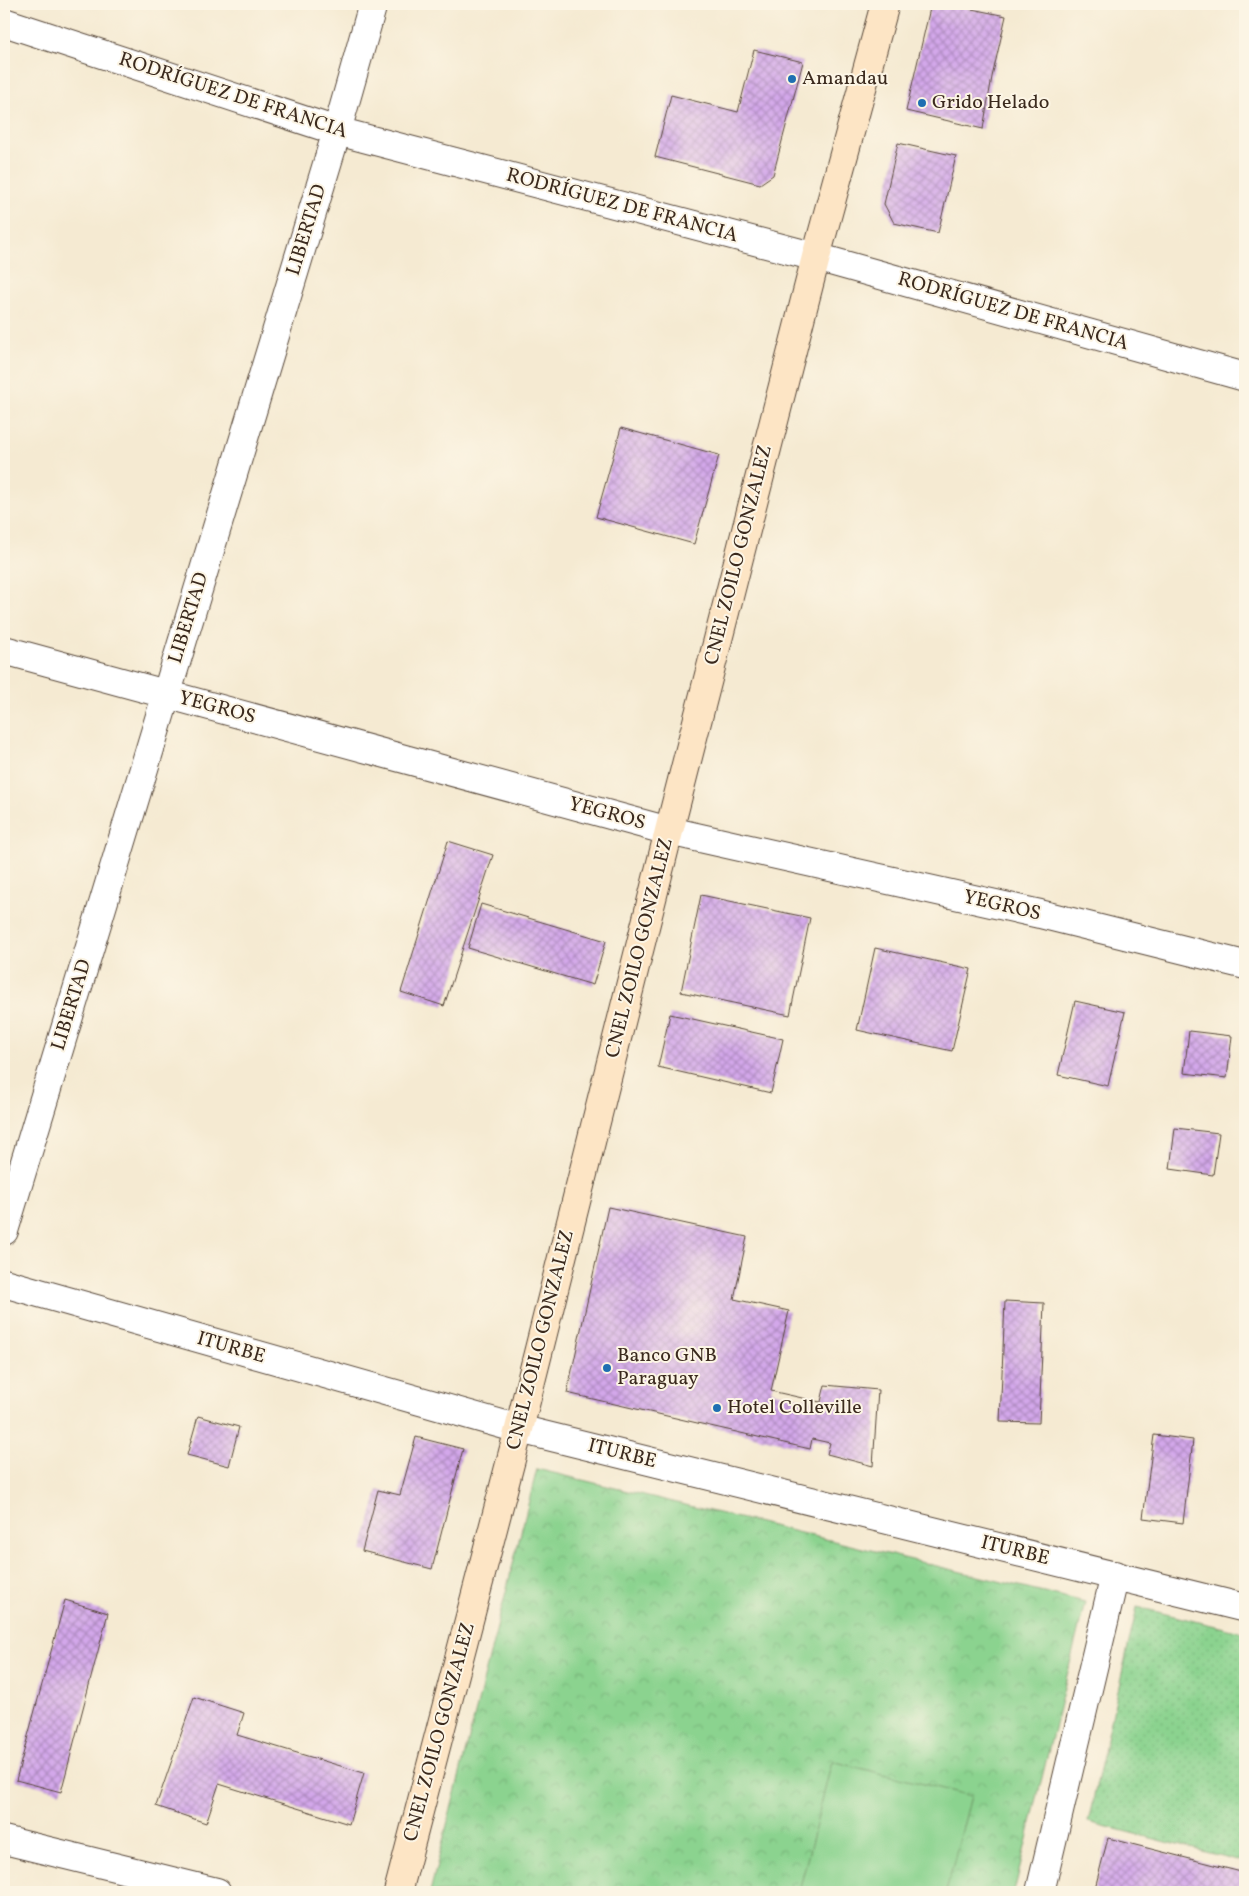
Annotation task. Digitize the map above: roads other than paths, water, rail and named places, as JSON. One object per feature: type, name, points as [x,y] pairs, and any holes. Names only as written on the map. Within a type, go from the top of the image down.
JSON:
[{"type":"main road","name":"CNEL ZOILO GONZALEZ","points":[[398,1892],[519,1429],[816,257],[885,4]]},
{"type":"street","name":"LIBERTAD","points":[[4,1231],[337,131],[373,4]]},
{"type":"street","name":"RODRÍGUEZ DE FRANCIA","points":[[4,22],[337,131],[816,257],[1245,377]]},
{"type":"street","name":"YEGROS","points":[[4,650],[669,831],[1040,914],[1245,965]]},
{"type":"street","name":"ITURBE","points":[[4,1283],[519,1429],[1245,1608]]},
{"type":"street","points":[[1040,1892],[1115,1576]]},
{"type":"street","points":[[4,1840],[216,1892]]},
{"type":"place","name":"Amandau","points":[[792,79]]},
{"type":"place","name":"Grido Helado","points":[[922,103]]},
{"type":"place","name":"Banco GNB Paraguay","points":[[607,1368]]},
{"type":"place","name":"Hotel Colleville","points":[[717,1408]]}]
